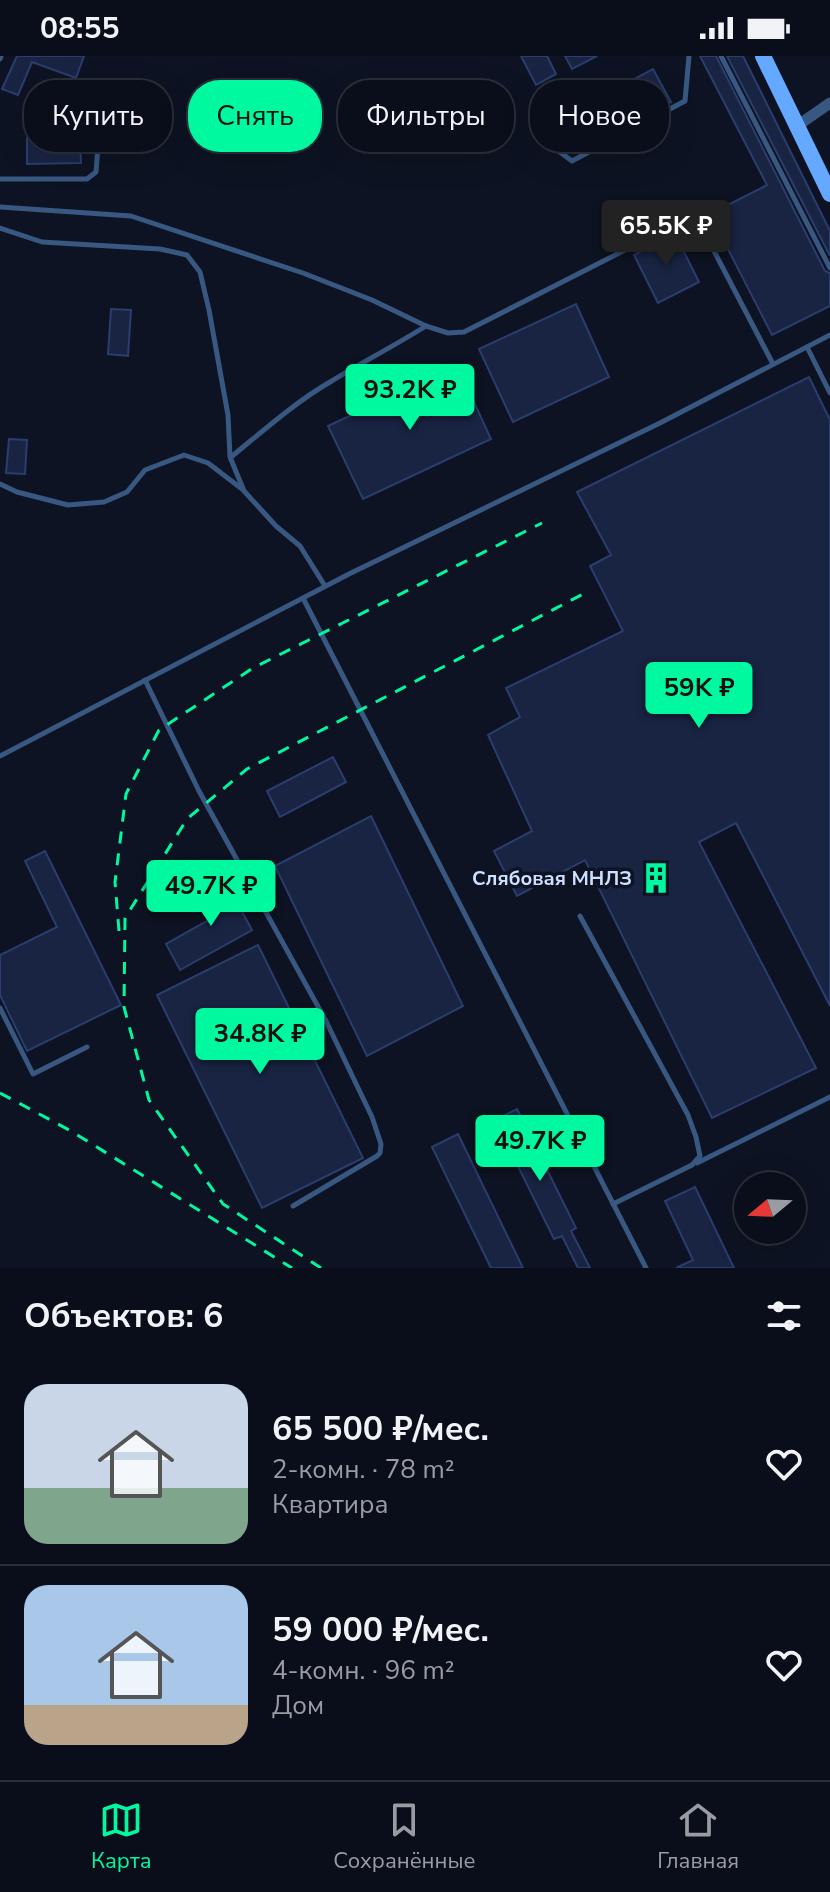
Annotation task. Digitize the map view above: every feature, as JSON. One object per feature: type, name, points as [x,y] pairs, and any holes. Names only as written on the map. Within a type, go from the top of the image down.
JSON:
[{"type":"street","points":[[763,56],[830,194]]},
{"type":"street","points":[[797,126],[830,103]]},
{"type":"lane","points":[[669,109],[685,101],[689,56]]},
{"type":"lane","points":[[721,56],[830,268]]},
{"type":"lane","points":[[0,179],[87,179],[96,172],[97,152]]},
{"type":"lane","points":[[560,152],[572,161],[589,152]]},
{"type":"lane","points":[[0,207],[131,216],[303,273],[448,333],[464,332],[682,221],[696,222],[773,364]]},
{"type":"lane","points":[[0,228],[42,242],[160,249],[187,255],[200,272],[228,415],[230,457],[244,491]]},
{"type":"lane","points":[[230,457],[289,409],[329,382],[426,326]]},
{"type":"lane","points":[[0,756],[325,586],[660,423],[830,335]]},
{"type":"lane","points":[[807,347],[830,393]]},
{"type":"lane","points":[[0,484],[17,492],[68,505],[104,502],[127,492],[145,470],[184,455],[208,463],[244,491],[276,526],[300,546],[325,586]]},
{"type":"lane","points":[[303,598],[646,1268]]},
{"type":"lane","points":[[145,680],[199,791],[326,1021],[380,1140],[381,1149],[377,1156],[293,1206]]},
{"type":"lane","points":[[580,916],[688,1115],[700,1156],[692,1165]]},
{"type":"lane","points":[[0,1008],[33,1074],[87,1047]]},
{"type":"lane","points":[[613,1204],[830,1097]]},
{"type":"building","points":[[17,56],[84,56],[76,78],[32,62],[18,95],[2,89]]},
{"type":"building","points":[[521,56],[547,56],[556,74],[545,80],[533,80]]},
{"type":"building","points":[[565,56],[597,56],[572,69]]},
{"type":"building","points":[[700,56],[716,56],[825,271],[830,273],[830,306],[772,335],[710,214],[767,185]]},
{"type":"building","points":[[727,56],[743,56],[830,231],[830,256]]},
{"type":"building","points":[[653,69],[659,80],[632,80]]},
{"type":"building","points":[[27,152],[81,152],[81,163],[27,164]]},
{"type":"building","points":[[675,234],[699,282],[658,303],[634,255]]},
{"type":"building","points":[[576,304],[609,377],[513,422],[479,349]]},
{"type":"building","points":[[111,309],[131,310],[128,356],[108,354]]},
{"type":"building","points":[[457,365],[491,439],[363,499],[328,426]]},
{"type":"building","points":[[809,377],[830,420],[830,1006],[736,823],[699,842],[816,1068],[712,1118],[585,860],[517,896],[494,851],[532,831],[488,735],[520,717],[506,688],[623,631],[590,566],[611,555],[577,492]]},
{"type":"building","points":[[9,439],[27,440],[25,474],[6,473]]},
{"type":"building","points":[[333,757],[346,782],[280,817],[267,791]]},
{"type":"building","points":[[371,816],[463,1006],[367,1056],[275,866]]},
{"type":"building","points":[[45,851],[121,1005],[27,1051],[0,995],[0,955],[57,927],[25,861]]},
{"type":"building","points":[[225,880],[252,930],[180,970],[166,944],[212,918],[199,894]]},
{"type":"building","points":[[258,945],[363,1158],[262,1208],[157,995]]},
{"type":"building","points":[[517,1109],[576,1228],[571,1231],[590,1268],[578,1268],[562,1236],[554,1239],[495,1120]]},
{"type":"building","points":[[458,1134],[523,1268],[491,1268],[432,1147]]},
{"type":"building","points":[[695,1187],[734,1268],[676,1268],[693,1260],[665,1201]]},
{"type":"railway","points":[[119,931],[115,882],[126,794],[159,730],[253,668],[542,523]]},
{"type":"railway","points":[[321,1268],[223,1204],[149,1100],[124,1007],[125,918],[187,819],[247,769],[587,592]]},
{"type":"railway","points":[[0,1093],[71,1131],[292,1268]]},
{"type":"place","name":"Слябовая МНЛЗ","points":[[656,878]]}]
